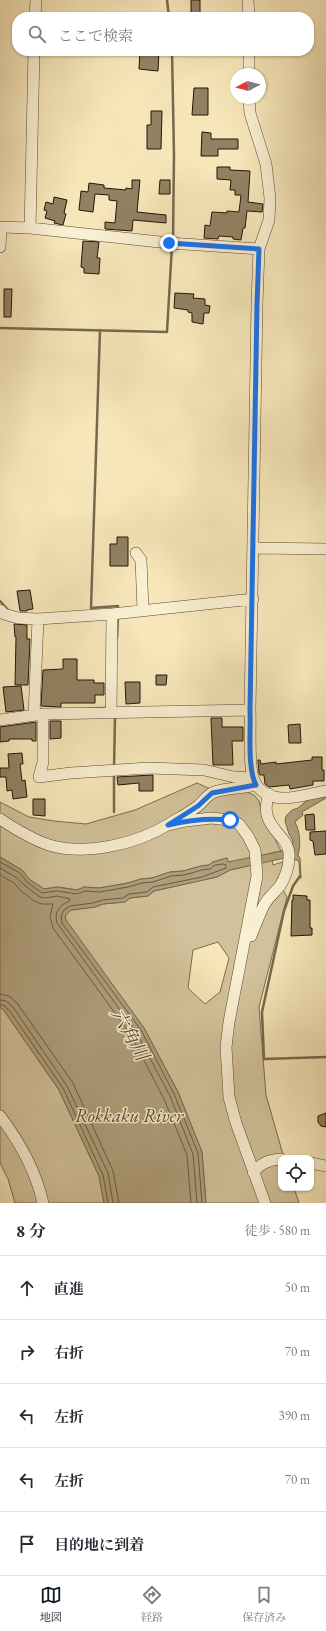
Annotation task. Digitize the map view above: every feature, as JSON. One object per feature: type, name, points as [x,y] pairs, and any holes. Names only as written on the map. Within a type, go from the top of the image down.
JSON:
[{"type":"street","points":[[35,12],[36,0]]},
{"type":"street","points":[[248,0],[248,12]]},
{"type":"street","points":[[30,228],[34,56]]},
{"type":"street","points":[[249,56],[249,68]]},
{"type":"street","points":[[249,104],[250,113],[266,164],[270,198],[269,220],[259,249],[250,710],[254,782]]},
{"type":"street","points":[[0,247],[0,227],[30,228],[173,243],[259,249]]},
{"type":"street","points":[[253,548],[326,549]]},
{"type":"street","points":[[136,553],[141,560],[143,610]]},
{"type":"street","points":[[0,610],[4,614],[18,618],[38,619],[116,614],[253,599]]},
{"type":"street","points":[[114,713],[116,614]]},
{"type":"street","points":[[38,619],[38,714],[44,762],[39,777],[149,768],[204,770],[254,782],[263,792],[280,798],[295,797],[326,791]]},
{"type":"street","points":[[0,720],[38,714],[250,710]]},
{"type":"street","points":[[0,819],[26,835],[49,845],[71,849],[92,849],[136,839],[168,825],[198,806],[212,793],[254,782]]},
{"type":"street","points":[[243,955],[264,904],[280,885],[286,875],[289,853],[285,843],[268,819],[266,804],[269,794]]},
{"type":"street","points":[[168,825],[211,818],[230,820],[239,824],[248,836],[255,850],[257,876],[229,1022],[226,1047],[229,1097],[236,1123],[265,1203]]},
{"type":"street","points":[[0,1116],[8,1127],[30,1166],[43,1203]]},
{"type":"street","points":[[253,1172],[262,1163],[278,1159]]},
{"type":"street","points":[[314,1164],[326,1166]]},
{"type":"shaded area","points":[[197,783],[222,794],[242,790],[254,795],[259,801],[262,813],[281,851],[271,853],[273,865],[285,861],[279,882],[287,897],[259,1007],[266,1095],[283,1155],[278,1155],[278,1191],[295,1191],[299,1203],[206,1203],[202,1152],[178,1092],[144,1028],[65,920],[65,916],[71,910],[95,907],[103,904],[125,902],[130,898],[148,896],[154,891],[217,877],[230,870],[260,863],[228,862],[227,858],[213,862],[209,865],[183,871],[170,872],[152,878],[99,888],[84,887],[77,890],[58,887],[44,889],[29,879],[22,870],[0,857],[0,802],[29,817],[86,824],[135,810]],"holes":[[[218,942],[229,958],[220,992],[205,1004],[188,988],[193,950]]]},
{"type":"shaded area","points":[[0,1007],[59,1090],[99,1176],[104,1203],[15,1203],[8,1179],[0,1163]]},
{"type":"water","name":"Rokkaku River","points":[[320,795],[326,795],[326,798],[302,812],[303,815],[295,822],[300,838],[298,855],[300,858],[301,878],[299,862],[294,860],[294,856],[230,870],[217,877],[154,891],[148,896],[130,898],[125,902],[103,904],[95,907],[71,910],[65,916],[66,920],[144,1028],[178,1092],[202,1152],[206,1203],[104,1203],[99,1176],[59,1090],[0,1007],[0,857],[22,870],[29,879],[44,889],[57,887],[77,890],[84,887],[99,888],[128,883],[141,879],[152,878],[170,872],[183,871],[209,865],[213,862],[227,858],[228,862],[292,849],[293,841],[285,821],[286,816],[306,801]]},
{"type":"building","points":[[191,0],[200,0],[200,12],[191,12]]},
{"type":"building","points":[[140,56],[159,56],[158,71],[139,69]]},
{"type":"building","points":[[194,88],[208,88],[208,115],[192,115]]},
{"type":"building","points":[[151,111],[162,111],[161,149],[147,149],[147,125],[151,125]]},
{"type":"building","points":[[202,132],[211,133],[211,139],[238,139],[238,149],[218,149],[218,156],[201,156]]},
{"type":"building","points":[[217,167],[230,167],[230,170],[250,171],[248,202],[263,204],[262,212],[247,211],[245,228],[243,228],[241,240],[233,239],[233,237],[219,236],[218,239],[204,238],[205,225],[210,226],[212,212],[239,212],[241,195],[235,195],[235,190],[230,190],[231,180],[217,179]]},
{"type":"building","points":[[132,180],[140,180],[137,212],[166,215],[166,223],[133,220],[132,231],[105,229],[105,222],[115,223],[117,201],[109,200],[109,195],[95,194],[93,212],[79,210],[81,191],[88,192],[89,183],[104,185],[104,188],[126,190],[126,188],[132,189]]},
{"type":"building","points":[[160,180],[170,180],[170,194],[159,194]]},
{"type":"building","points":[[54,197],[67,200],[64,213],[66,214],[63,225],[54,223],[55,221],[45,218],[47,211],[44,210],[46,202],[53,204]]},
{"type":"building","points":[[83,241],[99,242],[97,258],[100,258],[99,274],[84,273],[84,268],[81,267]]},
{"type":"building","points":[[4,289],[12,289],[11,317],[4,317]]},
{"type":"building","points":[[175,293],[194,294],[193,298],[205,299],[205,305],[210,306],[209,313],[204,313],[203,324],[192,322],[192,313],[188,312],[188,310],[174,308]]},
{"type":"building","points":[[117,537],[128,537],[128,566],[110,566],[110,544],[117,544]]},
{"type":"building","points":[[30,590],[33,609],[20,611],[17,591]]},
{"type":"building","points":[[14,624],[27,625],[27,639],[30,639],[28,685],[15,685],[16,637]]},
{"type":"building","points":[[63,659],[77,659],[77,680],[94,680],[94,683],[104,683],[104,695],[95,695],[95,703],[61,703],[61,707],[41,706],[43,670],[63,669]]},
{"type":"building","points":[[156,675],[167,675],[166,685],[156,685]]},
{"type":"building","points":[[125,682],[140,682],[140,703],[126,704]]},
{"type":"building","points":[[21,686],[24,710],[6,712],[3,687]]},
{"type":"building","points":[[211,718],[222,718],[222,727],[243,727],[243,741],[232,741],[233,765],[213,765]]},
{"type":"building","points":[[50,721],[61,721],[61,738],[50,739]]},
{"type":"building","points":[[36,722],[36,741],[32,741],[32,739],[9,739],[9,741],[0,742],[0,727]]},
{"type":"building","points":[[300,724],[301,743],[289,743],[288,725]]},
{"type":"building","points":[[22,753],[23,764],[20,764],[22,781],[25,780],[27,797],[13,799],[12,790],[7,791],[6,777],[0,777],[0,768],[9,768],[8,754]]},
{"type":"building","points":[[312,757],[322,757],[322,770],[324,770],[324,781],[313,781],[313,785],[290,789],[289,785],[269,787],[265,784],[264,775],[260,775],[259,773],[258,760],[260,760],[261,764],[276,762],[276,764],[312,760]]},
{"type":"building","points":[[153,775],[153,791],[139,791],[139,783],[118,785],[117,777]]},
{"type":"building","points":[[33,799],[45,799],[45,816],[33,815]]},
{"type":"building","points":[[314,814],[315,830],[306,830],[305,815]]},
{"type":"building","points":[[326,831],[326,854],[315,855],[313,841],[310,840],[310,832]]},
{"type":"building","points":[[293,895],[307,896],[307,900],[310,900],[310,928],[312,928],[312,935],[291,936]]},
{"type":"building","points":[[326,1113],[326,1127],[321,1126],[318,1122],[318,1116]]},
{"type":"waterway","points":[[167,0],[168,12]]},
{"type":"waterway","points":[[172,56],[174,155],[173,240]]},
{"type":"waterway","points":[[0,328],[167,332],[172,245]]},
{"type":"waterway","points":[[100,330],[91,608],[118,606],[118,610]]},
{"type":"waterway","points":[[0,601],[9,611]]},
{"type":"waterway","points":[[117,638],[118,617]]},
{"type":"waterway","points":[[114,768],[115,717]]},
{"type":"waterway","points":[[114,773],[114,812]]},
{"type":"waterway","points":[[300,876],[293,886],[284,911],[262,1012],[264,1059],[326,1057]]},
{"type":"route","points":[[169,243],[259,249],[250,710],[251,765],[253,778],[256,785],[212,793],[198,806],[168,825],[211,818],[230,820]]},
{"type":"water label","name":"六角川","points":[[130,1034]]}]
